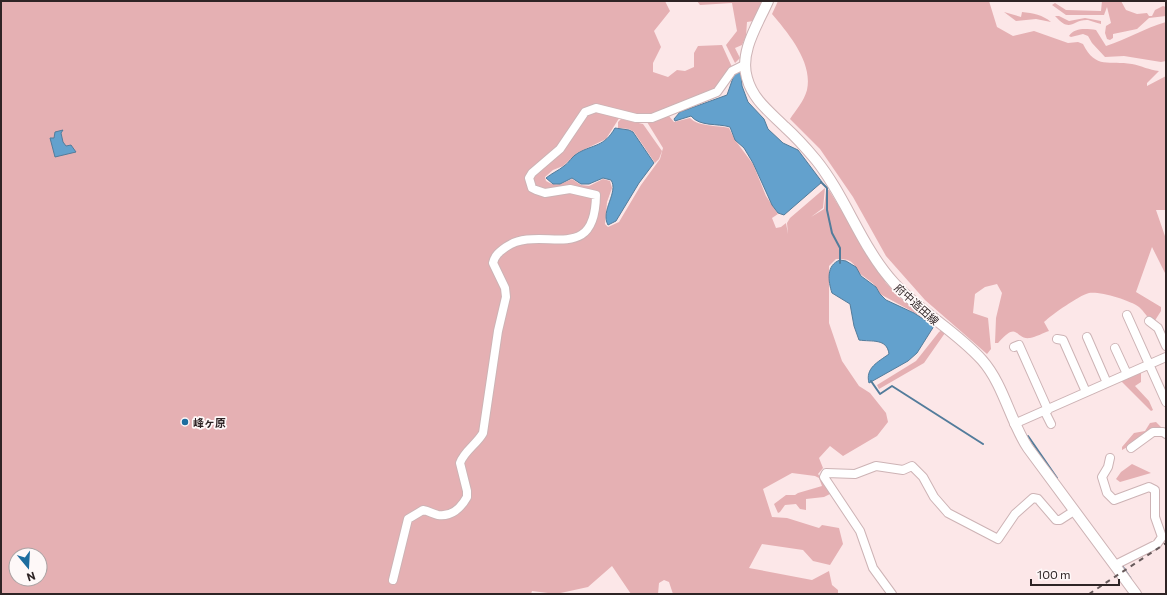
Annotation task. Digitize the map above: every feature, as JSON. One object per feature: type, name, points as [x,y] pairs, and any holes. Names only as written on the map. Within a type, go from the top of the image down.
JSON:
[{"type":"main road","points":[[744,65],[752,37],[768,1]]},
{"type":"main road","name":"府中造田線","points":[[744,65],[751,91],[767,110],[797,139],[817,162],[881,266],[893,282],[910,300],[983,360],[996,381],[1014,424],[1032,454],[1136,594]]},
{"type":"street","points":[[393,580],[408,519],[423,510],[437,515],[454,513],[464,503],[467,497],[467,491],[460,469],[460,464],[466,454],[480,440],[483,433],[498,331],[506,297],[505,288],[493,263],[495,255],[514,242],[523,239],[569,240],[580,236],[590,225],[596,205],[596,195],[570,189],[545,193],[536,190],[530,184],[529,178],[532,173],[560,149],[574,131],[580,117],[589,109],[596,108],[636,118],[652,118],[717,92],[732,70],[744,65]]},
{"type":"street","points":[[1127,315],[1166,402]]},
{"type":"street","points":[[1149,321],[1158,328],[1166,346]]},
{"type":"street","points":[[1087,337],[1107,383]]},
{"type":"street","points":[[1057,339],[1063,340],[1086,392]]},
{"type":"street","points":[[1014,347],[1019,346],[1047,411],[1051,424]]},
{"type":"street","points":[[1115,348],[1127,374]]},
{"type":"street","points":[[1014,424],[1047,411],[1166,357]]},
{"type":"street","points":[[1130,448],[1153,432],[1163,432],[1166,434]]},
{"type":"street","points":[[1110,458],[1108,467],[1102,477],[1107,492],[1114,500],[1149,487],[1155,490],[1155,517],[1162,537],[1157,544],[1115,565]]},
{"type":"street","points":[[892,594],[873,568],[860,531],[831,489],[824,477],[826,473],[855,474],[876,466],[903,470],[912,466],[923,477],[934,497],[948,513],[998,539],[1001,537],[1010,520],[1033,498],[1038,499],[1056,520],[1060,520],[1074,511]]},
{"type":"shaded area","points":[[1,1],[665,1],[670,11],[654,31],[661,47],[653,63],[653,72],[668,77],[677,70],[685,71],[694,67],[694,53],[698,46],[722,45],[732,67],[717,87],[710,93],[645,117],[623,112],[606,139],[577,153],[563,166],[553,170],[545,177],[546,181],[553,184],[562,183],[572,179],[581,185],[589,186],[603,179],[610,181],[612,188],[607,202],[605,224],[608,227],[619,222],[641,185],[660,159],[663,148],[647,122],[669,116],[674,122],[690,118],[698,123],[729,128],[735,140],[753,164],[766,196],[778,214],[772,218],[776,228],[781,227],[786,223],[788,234],[787,223],[790,218],[825,188],[823,208],[811,217],[824,209],[826,190],[829,190],[886,283],[899,297],[928,320],[880,294],[875,285],[863,276],[848,260],[836,259],[829,266],[829,323],[842,361],[859,386],[870,393],[886,413],[888,422],[877,436],[843,456],[830,446],[819,458],[823,468],[818,474],[832,493],[824,497],[806,499],[806,510],[800,509],[796,504],[785,505],[778,513],[774,504],[786,495],[795,495],[822,486],[819,478],[815,476],[792,473],[763,489],[772,517],[787,518],[819,528],[822,525],[839,528],[843,544],[830,565],[813,561],[803,550],[762,544],[749,568],[812,580],[829,571],[832,585],[838,590],[838,594],[673,594],[669,582],[664,580],[659,583],[658,594],[631,594],[612,566],[588,587],[556,594],[532,591],[531,594],[1,594]]},
{"type":"shaded area","points":[[697,1],[763,1],[753,21],[747,22],[746,36],[742,45],[735,48],[740,58],[735,63],[726,45],[737,31],[732,3],[700,5]]},
{"type":"shaded area","points":[[778,1],[989,1],[997,27],[1013,36],[1034,31],[1068,43],[1078,42],[1083,44],[1093,58],[1098,61],[1132,64],[1159,71],[1147,83],[1147,86],[1166,76],[1166,210],[1156,210],[1166,239],[1166,275],[1152,247],[1136,292],[1161,307],[1161,311],[1154,322],[1135,304],[1107,295],[1089,293],[1072,301],[1044,322],[1049,331],[1035,337],[1025,338],[1013,331],[998,343],[995,343],[996,318],[1002,293],[997,284],[985,287],[975,294],[973,313],[988,318],[991,349],[987,354],[925,300],[886,256],[853,197],[820,149],[790,119],[804,98],[807,90],[808,79],[803,59],[798,49],[772,14]]},
{"type":"shaded area","points":[[1102,1],[1121,1],[1126,10],[1137,14],[1147,13],[1149,16],[1152,16],[1155,10],[1163,6],[1166,7],[1166,16],[1149,18],[1137,29],[1113,34],[1113,38],[1110,40],[1107,39],[1105,33],[1106,26],[1111,23],[1107,7],[1104,15],[1066,15],[1052,5],[1055,3],[1066,10],[1101,11]]},
{"type":"shaded area","points":[[1004,12],[1021,17],[1022,12],[1034,14],[1051,22],[1036,19],[1016,21]]},
{"type":"shaded area","points":[[1055,16],[1059,16],[1069,21],[1085,18],[1101,21],[1101,24],[1083,20],[1068,25],[1060,21]]},
{"type":"shaded area","points":[[1166,22],[1166,61],[1161,62],[1124,56],[1105,57],[1092,43],[1088,36],[1083,34],[1071,37],[1069,36],[1074,31],[1078,30],[1096,30],[1106,46]]},
{"type":"shaded area","points":[[621,119],[643,124],[662,151],[659,159],[655,163],[634,132],[629,129],[618,128],[618,122]]},
{"type":"shaded area","points":[[942,330],[945,333],[924,363],[879,389],[877,385],[916,361]]},
{"type":"shaded area","points":[[1141,372],[1141,382],[1135,386],[1149,401],[1153,410],[1151,411],[1121,381]]},
{"type":"shaded area","points":[[1156,422],[1162,428],[1122,450],[1122,447],[1134,433],[1145,431],[1150,423]]},
{"type":"shaded area","points":[[1132,464],[1151,473],[1120,482],[1116,479],[1121,472]]},
{"type":"water","points":[[735,72],[741,73],[742,86],[748,102],[764,119],[768,129],[783,143],[798,150],[822,182],[784,215],[778,213],[772,205],[753,163],[744,148],[735,140],[730,127],[699,122],[691,116],[675,121],[674,119],[680,112],[727,95]]},
{"type":"water","points":[[615,128],[633,132],[654,163],[639,183],[616,221],[608,225],[606,214],[613,190],[611,180],[603,178],[589,184],[581,184],[572,178],[560,184],[553,184],[546,178],[566,165],[576,154],[603,142]]},
{"type":"water","points":[[63,130],[61,133],[63,142],[66,146],[71,145],[76,152],[55,157],[50,138],[54,138],[55,132]]},
{"type":"water","points":[[840,260],[846,261],[856,267],[861,276],[876,287],[886,300],[914,313],[934,326],[917,353],[908,361],[869,383],[868,378],[871,369],[889,354],[888,349],[882,343],[859,340],[854,326],[850,304],[832,293],[829,279],[830,269],[835,262]]},
{"type":"waterway","points":[[821,182],[827,188],[827,210],[832,233],[840,248],[840,263]]},
{"type":"waterway","points":[[871,381],[880,394],[892,386],[983,444]]},
{"type":"waterway","points":[[1028,436],[1057,478]]},
{"type":"waterway","points":[[1121,564],[1131,579]]},
{"type":"railway","points":[[1089,594],[1166,543]]},
{"type":"place","name":"峰ヶ原","points":[[185,422]]}]
